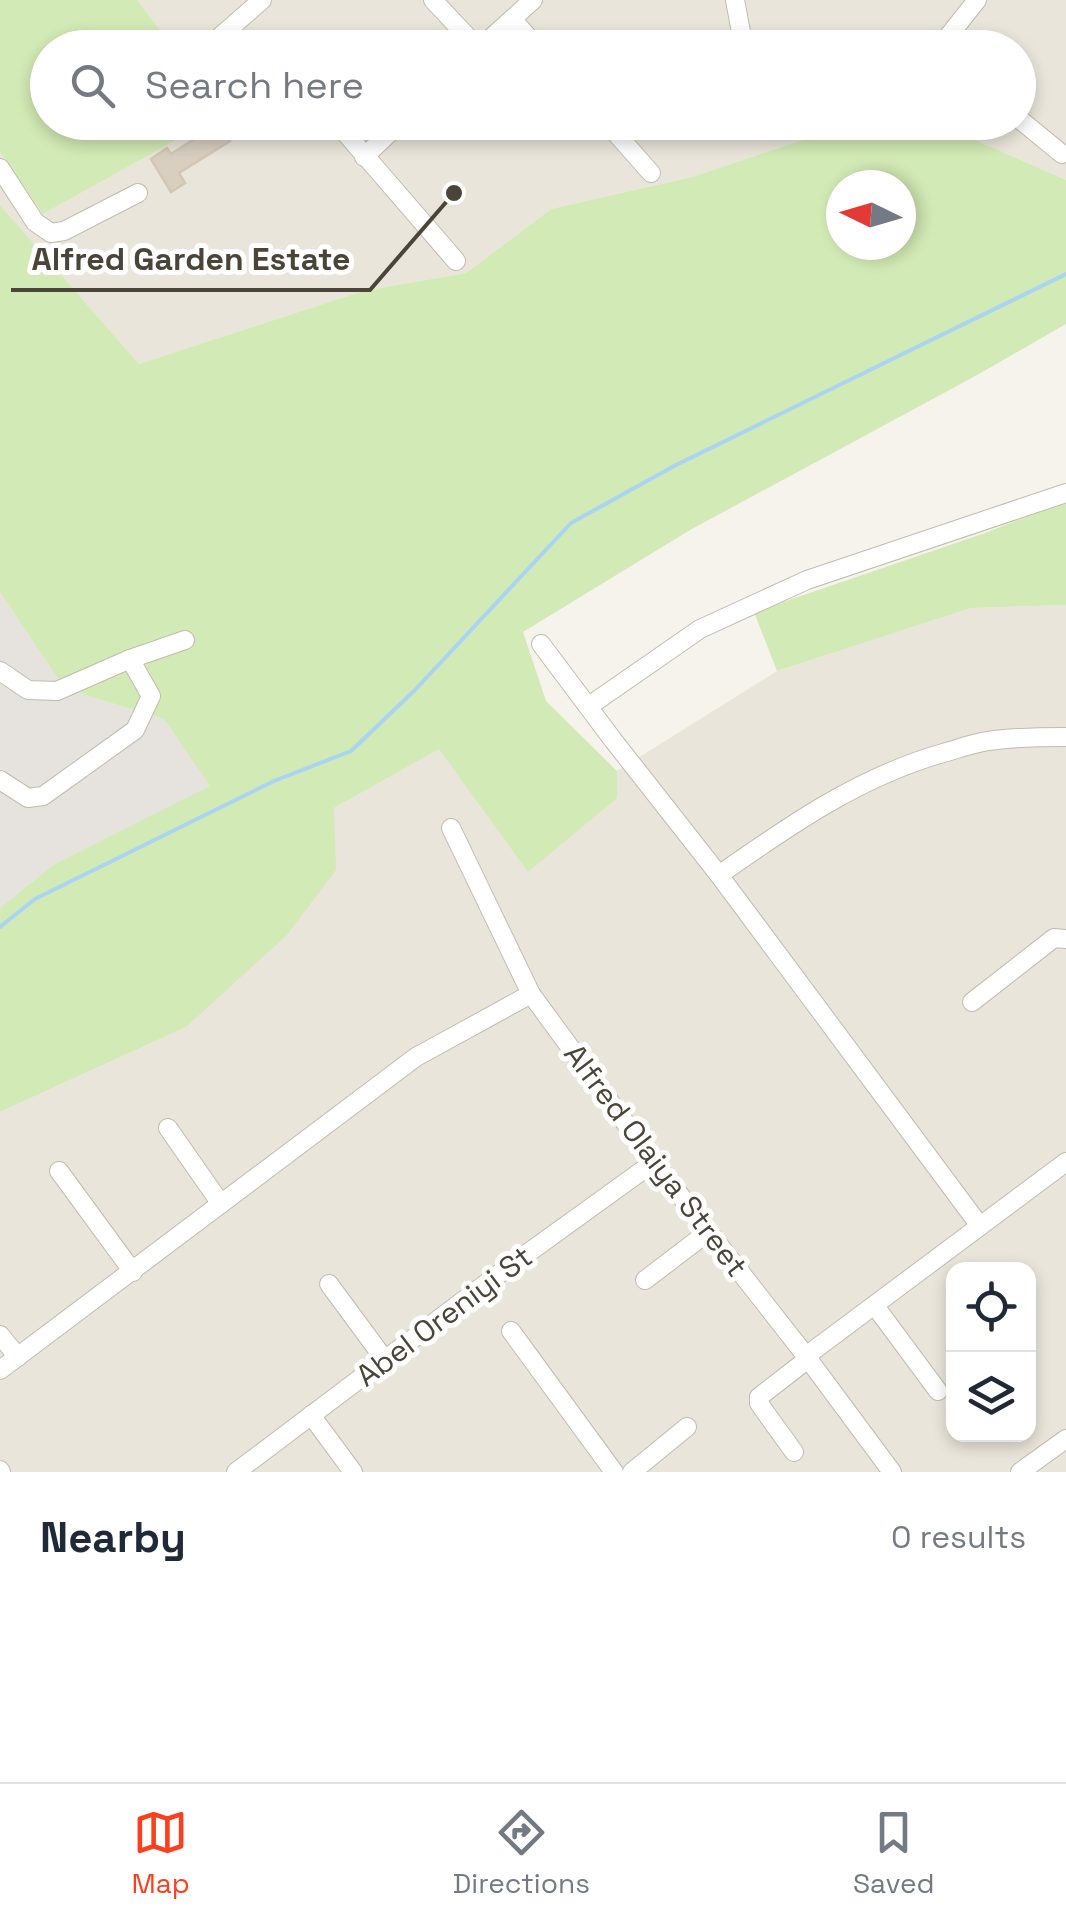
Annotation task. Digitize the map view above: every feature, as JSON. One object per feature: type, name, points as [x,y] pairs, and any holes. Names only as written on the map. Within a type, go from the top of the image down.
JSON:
[{"type":"street","points":[[228,30],[262,0]]},
{"type":"street","points":[[432,0],[461,30]]},
{"type":"street","points":[[499,30],[533,0]]},
{"type":"street","points":[[735,0],[741,30]]},
{"type":"street","points":[[953,30],[977,0]]},
{"type":"street","points":[[512,18],[522,30]]},
{"type":"street","points":[[1036,133],[1062,154]]},
{"type":"street","points":[[350,140],[456,262]]},
{"type":"street","points":[[364,157],[382,140]]},
{"type":"street","points":[[622,140],[651,173]]},
{"type":"street","points":[[0,168],[35,222],[50,233],[64,230],[138,193]]},
{"type":"street","points":[[589,706],[700,629],[807,580],[1066,492]]},
{"type":"street","points":[[0,672],[28,690],[57,690],[185,640]]},
{"type":"street","points":[[542,644],[980,1226]]},
{"type":"street","points":[[0,780],[28,798],[42,796],[135,730],[151,696],[130,659]]},
{"type":"street","points":[[719,875],[824,804],[916,761],[983,742],[1015,737],[1066,737]]},
{"type":"street","name":"Alfred Olaiya Street","points":[[452,828],[531,994],[654,1162],[892,1472]]},
{"type":"street","points":[[972,1002],[1054,938],[1066,939]]},
{"type":"street","points":[[0,1370],[416,1057],[531,994]]},
{"type":"street","points":[[168,1128],[221,1204]]},
{"type":"street","name":"Abel Oreniyi St","points":[[236,1472],[654,1162]]},
{"type":"street","points":[[794,1452],[763,1410],[759,1396],[1066,1162]]},
{"type":"street","points":[[59,1171],[133,1272]]},
{"type":"street","points":[[645,1280],[708,1232]]},
{"type":"street","points":[[329,1284],[385,1360]]},
{"type":"street","points":[[875,1306],[938,1391]]},
{"type":"street","points":[[511,1332],[614,1472]]},
{"type":"street","points":[[0,1335],[18,1357]]},
{"type":"street","points":[[311,1415],[353,1472]]},
{"type":"street","points":[[632,1472],[688,1427]]},
{"type":"street","points":[[1020,1472],[1066,1438]]},
{"type":"shaded area","points":[[137,0],[1066,0],[1066,180],[975,140],[1036,140],[1036,30],[160,30]]},
{"type":"shaded area","points":[[176,140],[802,140],[692,177],[551,209],[466,273],[363,291],[139,364],[0,205],[0,152],[43,214]]},
{"type":"shaded area","points":[[0,592],[65,689],[164,719],[211,786],[53,865],[0,908]]},
{"type":"shaded area","points":[[1066,605],[1066,1472],[0,1472],[0,1112],[186,1027],[334,808],[440,748],[617,798],[617,771],[777,671],[971,608]]},
{"type":"green space","points":[[0,0],[137,0],[160,30],[30,30],[30,140],[176,140],[43,214],[0,152]]},
{"type":"green space","points":[[802,140],[975,140],[1066,180],[1066,324],[690,530],[523,632],[546,701],[617,771],[617,798],[528,872],[439,749],[334,808],[336,870],[287,935],[186,1027],[0,1112],[0,908],[53,865],[210,786],[164,719],[65,689],[0,592],[0,205],[139,364],[363,291],[466,273],[551,209],[692,177]]},
{"type":"green space","points":[[1066,501],[1066,605],[971,608],[777,671],[754,612]]},
{"type":"building","points":[[193,140],[230,141],[179,173],[185,183],[171,192],[151,159],[167,148],[171,154]]},
{"type":"waterway","points":[[0,927],[35,899],[274,781],[351,751],[415,690],[571,523],[676,465],[1066,274]]},
{"type":"place","name":"Alfred Garden Estate","points":[[454,193]]}]
